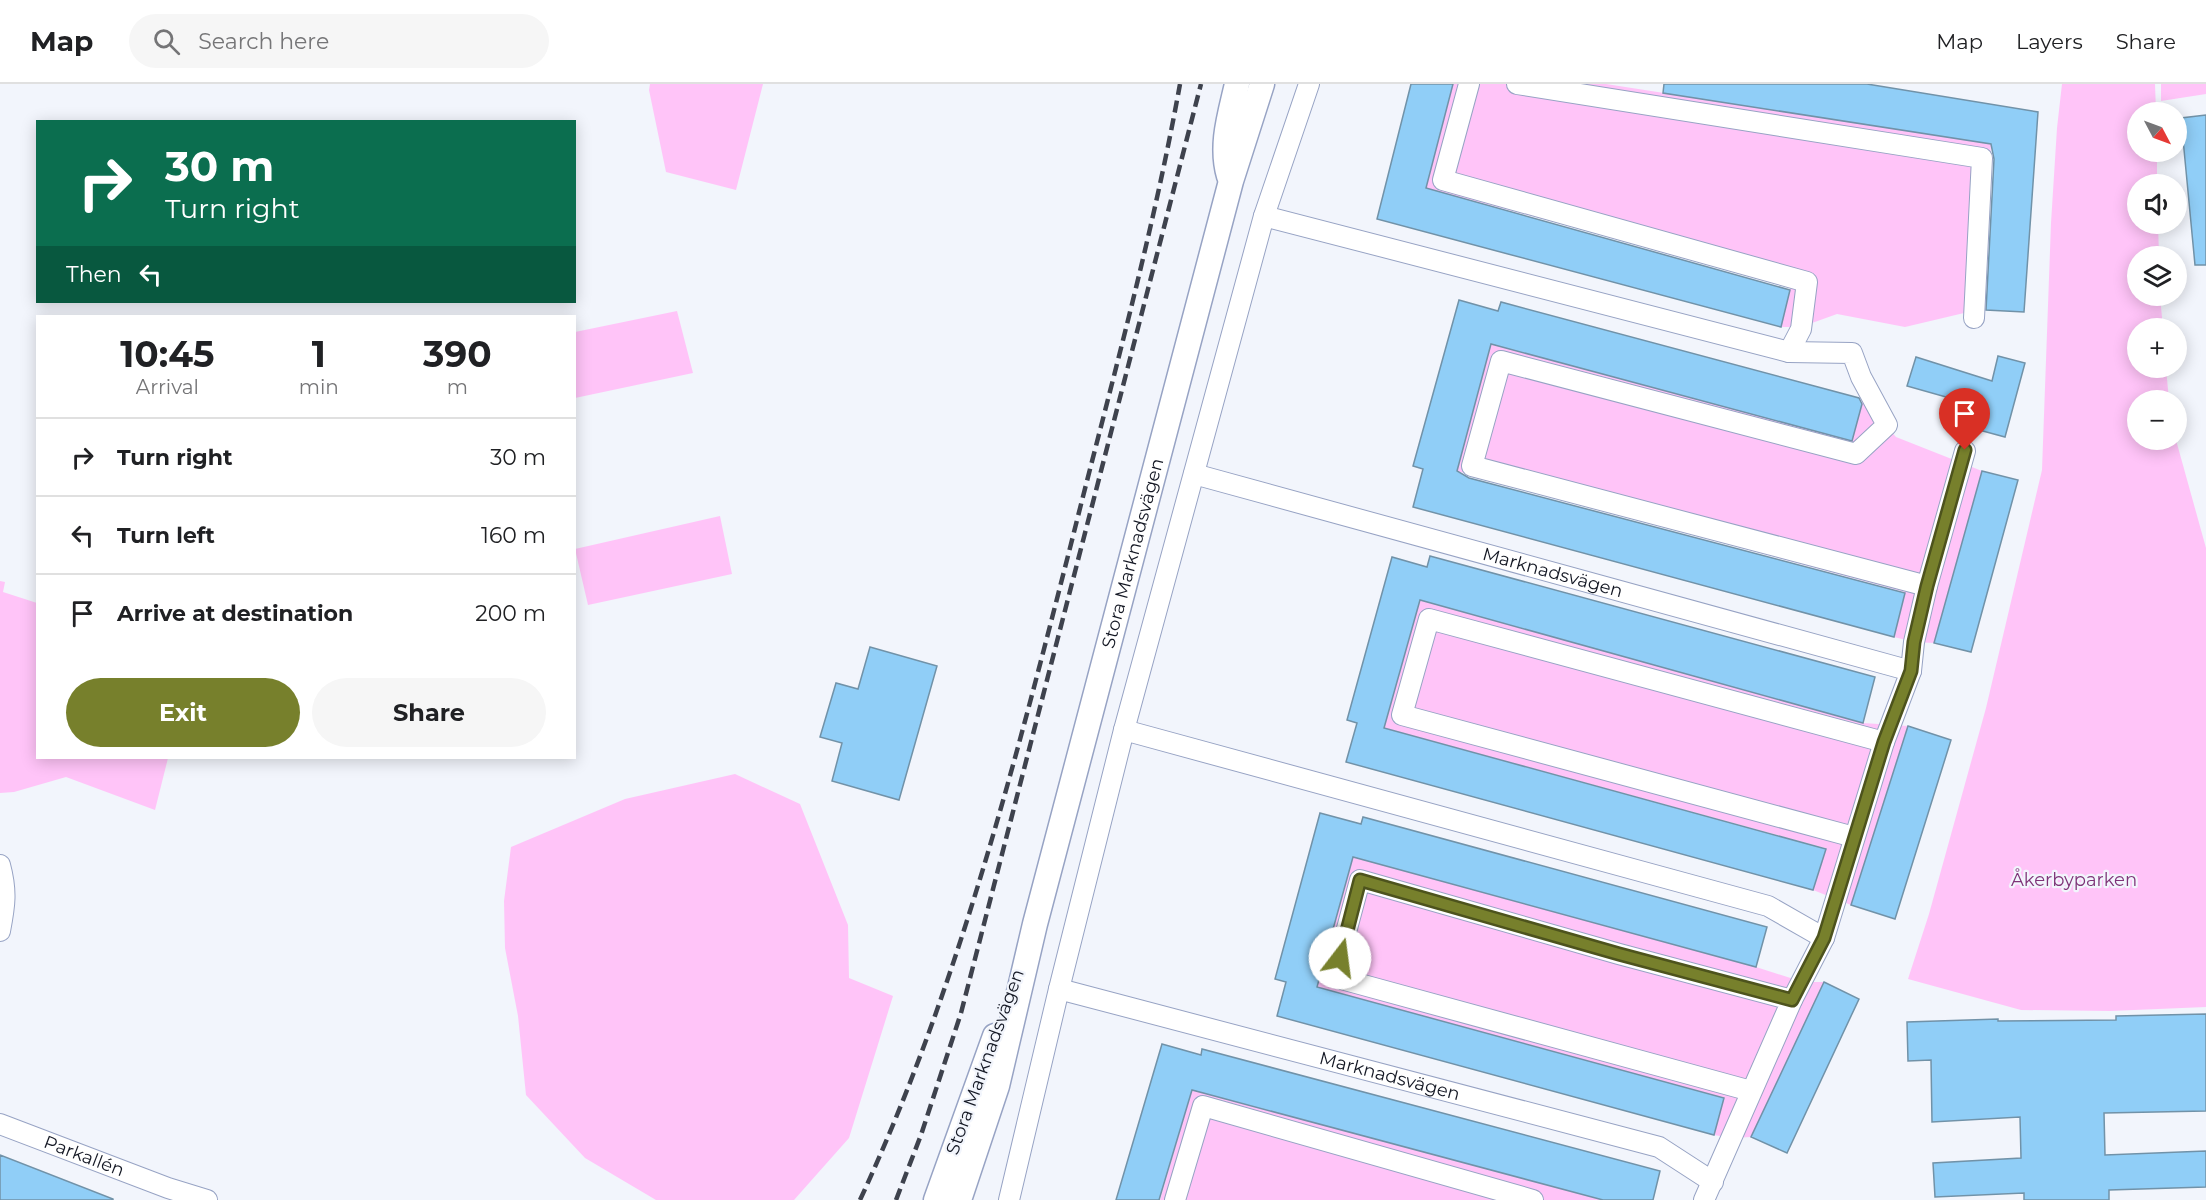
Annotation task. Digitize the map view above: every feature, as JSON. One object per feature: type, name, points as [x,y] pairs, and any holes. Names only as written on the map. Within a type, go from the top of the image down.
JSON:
[{"type":"street","name":"Stora Marknadsvägen","points":[[1231,181],[1225,161],[1225,137],[1237,84]]},
{"type":"street","name":"Stora Marknadsvägen","points":[[959,1200],[997,1086],[1035,924],[1231,181],[1262,84]]},
{"type":"street","name":"Stora Marknadsvägen","points":[[1231,181],[1253,155],[1274,84]]},
{"type":"street","points":[[1009,1200],[1124,730],[1264,216],[1309,84]]},
{"type":"street","points":[[1469,84],[1443,180],[1807,282],[1801,329],[1789,352]]},
{"type":"street","points":[[1517,84],[1982,158],[1974,318]]},
{"type":"street","points":[[1264,216],[1789,352],[1852,353],[1861,376],[1887,424],[1856,454],[1501,361],[1472,465],[1927,586]]},
{"type":"street","points":[[1708,1191],[1792,1000],[1824,938],[1884,742],[1911,671],[1914,642],[1927,586],[1965,450]]},
{"type":"street","name":"Marknadsvägen","points":[[1194,474],[1911,671]]},
{"type":"street","points":[[1854,837],[1402,715],[1429,619],[1884,742]]},
{"type":"street","points":[[1124,730],[1768,906],[1824,938]]},
{"type":"street","points":[[0,865],[6,884],[5,909],[0,931]]},
{"type":"street","points":[[1751,1091],[1334,977],[1360,880],[1619,954],[1792,1000]]},
{"type":"street","name":"Stora Marknadsvägen","points":[[936,1200],[1035,924]]},
{"type":"street","name":"Marknadsvägen","points":[[1059,989],[1659,1147],[1708,1191]]},
{"type":"street","points":[[1174,1200],[1203,1106],[1533,1200]]},
{"type":"street","name":"Parkallén","points":[[0,1124],[165,1194],[207,1200]]},
{"type":"green space","points":[[650,84],[763,84],[736,190],[666,172],[649,90]]},
{"type":"green space","points":[[1453,84],[1606,84],[1991,144],[1981,309],[1905,327],[1837,314],[1801,327],[1781,327],[1791,285],[1426,188]]},
{"type":"green space","name":"Åkerbyparken","points":[[2062,84],[2155,84],[2156,102],[2127,102],[2127,162],[2157,162],[2157,174],[2127,174],[2127,234],[2158,234],[2159,246],[2127,246],[2127,306],[2161,306],[2162,318],[2127,318],[2127,378],[2167,378],[2168,390],[2127,390],[2127,450],[2179,450],[2206,548],[2206,1007],[2110,1011],[2021,1010],[1908,979],[1929,914],[1986,708],[2042,470],[2051,223]]},
{"type":"green space","points":[[2161,84],[2206,84],[2206,94],[2161,101]]},
{"type":"green space","points":[[677,311],[693,373],[576,398],[576,332]]},
{"type":"green space","points":[[1491,343],[1852,441],[1863,400],[1896,437],[1982,471],[1934,643],[1914,642],[1894,637],[1905,592],[1457,471]]},
{"type":"green space","points":[[720,516],[732,574],[588,605],[576,549]]},
{"type":"green space","points":[[0,581],[5,582],[3,592],[36,603],[36,759],[168,759],[155,810],[66,777],[14,792],[0,793]]},
{"type":"green space","points":[[1420,600],[1863,723],[1908,726],[1851,905],[1813,890],[1825,848],[1384,728]]},
{"type":"green space","points":[[735,774],[800,804],[848,925],[849,978],[893,996],[849,1138],[794,1200],[656,1200],[585,1158],[526,1095],[518,1016],[505,948],[504,901],[511,847],[625,799]]},
{"type":"green space","points":[[1353,857],[1756,967],[1803,982],[1824,982],[1751,1137],[1732,1138],[1714,1135],[1724,1098],[1317,987]]},
{"type":"green space","points":[[1192,1090],[1603,1200],[1160,1200]]},
{"type":"building","points":[[1411,84],[1453,84],[1426,188],[1790,290],[1781,327],[1377,219]]},
{"type":"building","points":[[1664,84],[1867,84],[2038,112],[2024,312],[1986,310],[1994,159],[1991,144],[1663,93]]},
{"type":"building","points":[[2206,115],[2206,265],[2195,265],[2185,162],[2187,162],[2187,117]]},
{"type":"building","points":[[1459,300],[1498,311],[1501,302],[1859,398],[1862,404],[1852,441],[1491,344],[1457,471],[1469,478],[1905,593],[1894,637],[1413,507],[1423,469],[1413,466]]},
{"type":"building","points":[[1998,356],[2025,363],[2005,437],[1979,430],[1985,408],[1907,386],[1916,357],[1992,381]]},
{"type":"building","points":[[1982,471],[2018,480],[1971,652],[1934,643]]},
{"type":"building","points":[[1430,556],[1875,677],[1863,723],[1420,600],[1384,728],[1826,849],[1813,890],[1346,762],[1357,723],[1347,720],[1392,557],[1427,567]]},
{"type":"building","points":[[870,647],[937,666],[899,800],[832,781],[842,743],[820,737],[836,683],[858,689]]},
{"type":"building","points":[[1908,726],[1951,740],[1895,919],[1851,905]]},
{"type":"building","points":[[1320,813],[1361,824],[1363,817],[1767,927],[1756,967],[1353,857],[1317,987],[1724,1098],[1714,1135],[1277,1016],[1286,982],[1275,979]]},
{"type":"building","points":[[1824,982],[1859,999],[1787,1153],[1751,1137]]},
{"type":"building","points":[[2206,1014],[2206,1111],[2104,1113],[2105,1155],[2206,1151],[2206,1187],[2109,1190],[2109,1200],[2024,1200],[2024,1193],[1935,1197],[1933,1163],[2021,1158],[2020,1117],[1932,1122],[1931,1060],[1908,1061],[1907,1022],[1998,1019],[1998,1021],[2116,1020],[2116,1016]]},
{"type":"building","points":[[1162,1044],[1201,1055],[1202,1049],[1660,1171],[1653,1200],[1603,1200],[1192,1090],[1159,1200],[1116,1200]]},
{"type":"building","points":[[0,1155],[113,1199],[113,1200],[0,1200]]},
{"type":"railway","points":[[860,1200],[895,1121],[926,1041],[981,877],[1005,794],[1050,628],[1129,315],[1180,84]]},
{"type":"railway","points":[[896,1200],[921,1135],[961,1013],[1201,84]]},
{"type":"route","points":[[1340,958],[1360,880],[1619,954],[1792,1000],[1824,938],[1884,742],[1911,671],[1914,642],[1927,586],[1965,450]]}]
